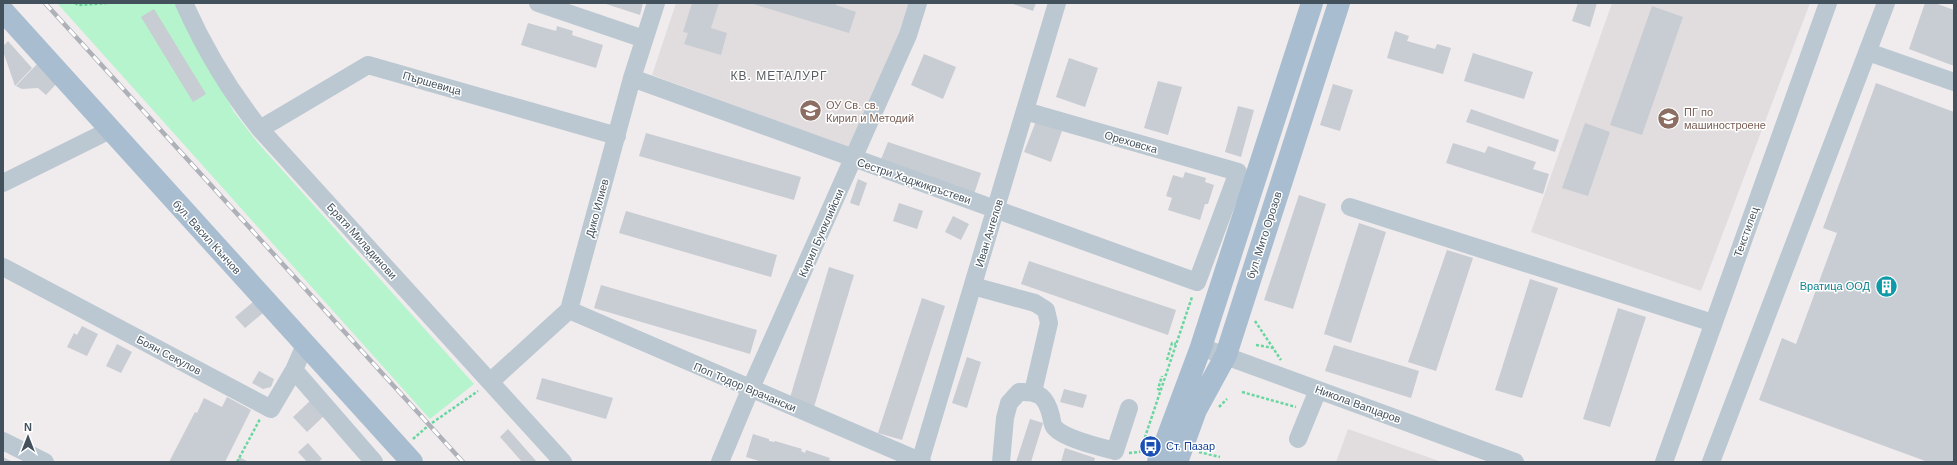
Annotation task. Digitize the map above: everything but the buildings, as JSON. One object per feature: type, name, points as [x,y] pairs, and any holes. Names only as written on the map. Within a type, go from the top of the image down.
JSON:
[{"type":"main road","points":[[1149,457],[1201,347],[1312,3]]},
{"type":"main road","name":"бул. Мито Орозов","points":[[1176,462],[1196,410],[1226,355],[1339,3]]},
{"type":"main road","name":"бул. Васил Кънчов","points":[[6,19],[110,130],[306,345],[404,458]]},
{"type":"street","name":"Братя Миладинови","points":[[184,3],[201,40],[224,79],[260,129],[563,462]]},
{"type":"street","points":[[538,3],[644,38]]},
{"type":"street","name":"Дико Илиев","points":[[569,310],[632,78],[656,3]]},
{"type":"street","name":"Кирил Буюклийски","points":[[720,462],[750,390],[854,160],[908,35],[918,3]]},
{"type":"street","name":"Иван Ангелов","points":[[921,462],[1058,3]]},
{"type":"street","name":"Текстилец","points":[[1664,462],[1828,3]]},
{"type":"street","points":[[1711,462],[1886,3]]},
{"type":"street","points":[[1868,52],[1954,82]]},
{"type":"street","name":"Пършевица","points":[[260,129],[368,65],[617,136]]},
{"type":"street","name":"Сестри Хаджикръстеви","points":[[632,78],[854,160],[1197,282]]},
{"type":"street","name":"Ореховска","points":[[1025,111],[1238,172],[1197,282]]},
{"type":"street","points":[[3,183],[110,130]]},
{"type":"street","points":[[1350,207],[1713,323]]},
{"type":"street","name":"Боян Секулов","points":[[3,267],[266,406]]},
{"type":"street","points":[[973,286],[1035,303],[1046,310],[1049,323],[1033,392]]},
{"type":"street","points":[[490,382],[569,310]]},
{"type":"street","name":"Поп Тодор Врачански","points":[[569,310],[750,390],[921,462]]},
{"type":"street","points":[[266,406],[271,409],[294,370],[306,345]]},
{"type":"street","name":"Никола Вапцаров","points":[[1201,347],[1515,462]]},
{"type":"street","points":[[294,370],[374,462]]},
{"type":"street","points":[[1298,439],[1318,390]]},
{"type":"street","points":[[1001,462],[1005,418],[1009,402],[1019,392],[1033,392],[1047,403],[1054,427],[1100,455],[1115,451],[1129,408]]},
{"type":"street","points":[[3,441],[45,462]]},
{"type":"path","points":[[75,3],[78,5],[109,3]]},
{"type":"path","points":[[1149,457],[1161,390],[1197,282]]},
{"type":"path","points":[[1254,319],[1294,381]]},
{"type":"path","points":[[1167,360],[1172,343],[1176,344]]},
{"type":"path","points":[[1256,345],[1274,348]]},
{"type":"path","points":[[1161,390],[1158,389],[1162,376]]},
{"type":"path","points":[[404,458],[429,425],[490,382]]},
{"type":"path","points":[[1242,392],[1310,410]]},
{"type":"path","points":[[236,462],[266,406]]},
{"type":"shaded area","name":"ОУ Св. св. Кирил и Методий","points":[[676,3],[910,3],[898,38],[852,148],[652,75]]},
{"type":"shaded area","name":"ПГ по машиностроене","points":[[1612,3],[1810,3],[1701,291],[1531,232]]},
{"type":"shaded area","points":[[1348,429],[1442,462],[1336,462]]},
{"type":"green space","points":[[57,3],[176,3],[234,112],[258,143],[474,384],[430,419]]},
{"type":"railway","points":[[45,3],[463,462]]},
{"type":"place","name":"ОУ Св. св. Кирил и Методий","points":[[810,111]]},
{"type":"place","name":"ПГ по машиностроене","points":[[1669,118]]},
{"type":"place","name":"Вратица ООД","points":[[1886,286]]},
{"type":"place","name":"Ст. Пазар","points":[[1150,446]]},
{"type":"district","name":"КВ. МЕТАЛУРГ","points":[[779,76]]}]
